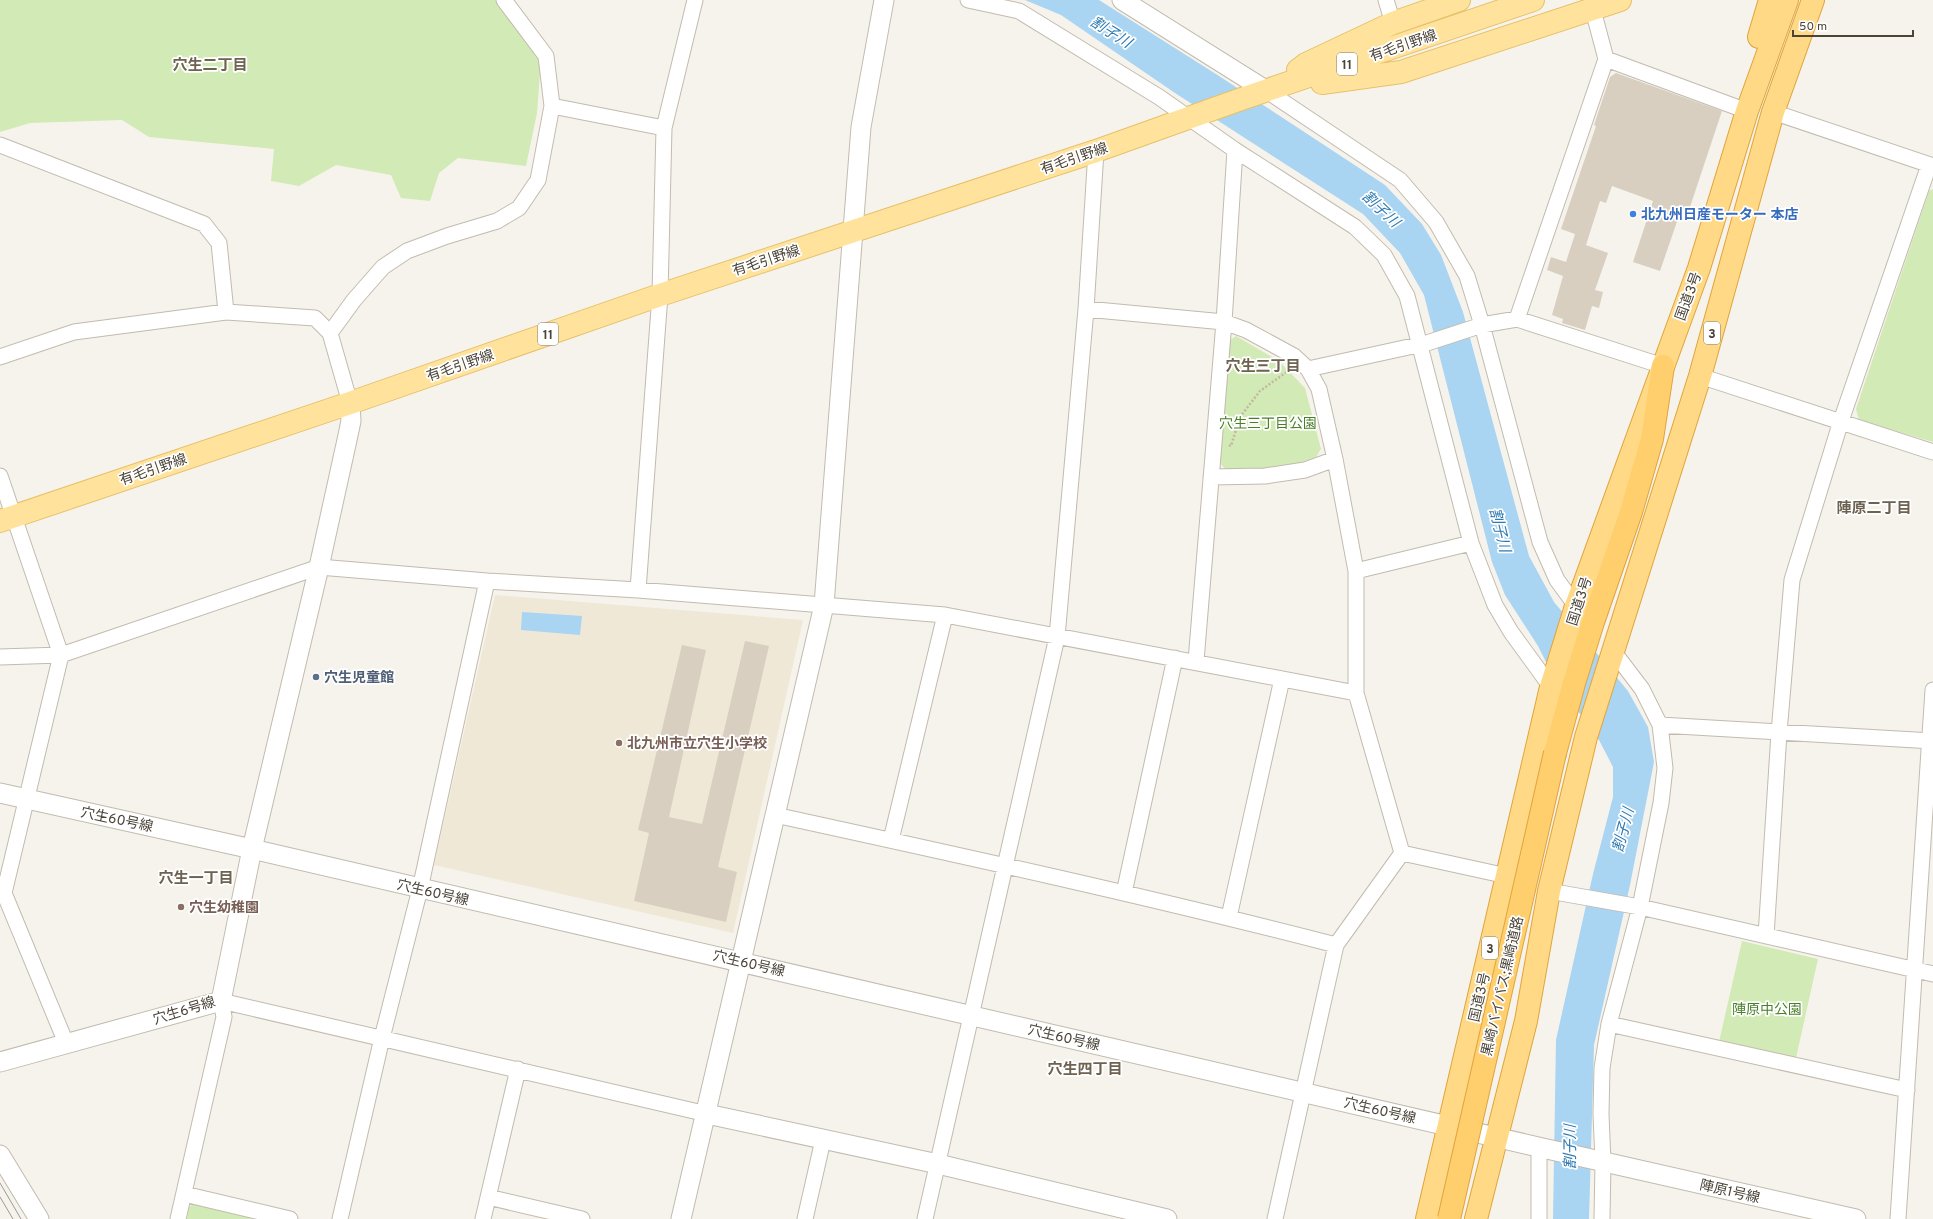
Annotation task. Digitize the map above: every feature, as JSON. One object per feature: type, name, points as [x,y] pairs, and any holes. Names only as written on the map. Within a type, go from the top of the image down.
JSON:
[{"type":"highway","points":[[1746,111],[1755,50],[1770,0]]},
{"type":"highway","name":"国道3号","points":[[1427,1219],[1552,682],[1574,615],[1699,268],[1746,111],[1787,0]]},
{"type":"highway","name":"3","points":[[1476,1219],[1526,1021],[1549,891],[1586,737],[1700,376],[1773,112],[1813,0]]},
{"type":"highway","name":"黒崎バイパス;黒崎道路","points":[[1449,1219],[1558,744],[1593,622],[1631,512],[1652,439],[1663,366]]},
{"type":"main road","points":[[1257,94],[1306,64],[1393,23],[1459,0]]},
{"type":"main road","name":"有毛引野線","points":[[7,518],[350,403],[660,295],[1096,151],[1257,94],[1533,0]]},
{"type":"main road","points":[[1257,94],[1401,72],[1620,0]]},
{"type":"street","points":[[330,333],[354,300],[383,267],[407,252],[447,236],[497,221],[519,208],[538,180],[552,106],[546,56],[504,0]]},
{"type":"street","points":[[638,590],[660,295],[664,128],[694,0]]},
{"type":"street","points":[[681,1219],[707,1114],[824,605],[862,127],[884,0]]},
{"type":"street","points":[[968,0],[1019,11],[1192,117],[1235,150],[1355,227],[1384,255],[1407,296],[1423,344],[1471,543],[1494,604],[1511,632],[1552,682]]},
{"type":"street","points":[[1122,0],[1257,94],[1400,180],[1436,222],[1467,276],[1476,328],[1540,542],[1574,615]]},
{"type":"street","points":[[1386,0],[1393,23]]},
{"type":"street","points":[[1517,319],[1606,59],[1593,10]]},
{"type":"street","points":[[1606,59],[1746,111]]},
{"type":"street","points":[[552,106],[664,128]]},
{"type":"street","points":[[1766,936],[1792,580],[1841,421],[1931,165],[1773,112]]},
{"type":"street","points":[[0,145],[204,224],[219,243],[226,312]]},
{"type":"street","points":[[1196,661],[1224,322],[1235,150]]},
{"type":"street","points":[[924,1219],[938,1164],[970,1014],[1057,637],[1086,308],[1096,151]]},
{"type":"street","points":[[1086,308],[1224,322],[1246,330],[1294,356],[1308,370],[1319,389],[1335,459],[1356,571],[1356,693],[1402,854]]},
{"type":"street","points":[[0,357],[74,332],[226,312],[314,318],[330,333],[350,403]]},
{"type":"street","points":[[1308,370],[1423,344],[1476,328],[1517,319],[1663,366]]},
{"type":"street","points":[[1700,376],[1933,452]]},
{"type":"street","name":"穴生6号線","points":[[0,1062],[221,1001],[252,849],[319,567],[351,421],[350,403]]},
{"type":"street","points":[[1211,477],[1265,476],[1305,470],[1335,459]]},
{"type":"street","points":[[0,476],[7,518],[61,655],[2,894],[66,1044]]},
{"type":"street","points":[[1356,571],[1471,543]]},
{"type":"street","points":[[0,657],[61,655],[319,567],[488,581],[638,590],[945,615],[1057,637],[1196,661],[1356,693]]},
{"type":"street","points":[[340,1219],[382,1038],[420,889],[488,581]]},
{"type":"street","points":[[891,840],[945,615]]},
{"type":"street","points":[[1124,893],[1175,658]]},
{"type":"street","points":[[1602,1219],[1598,1161],[1602,1068],[1609,1024],[1661,803],[1664,768],[1660,725],[1642,689],[1611,658]]},
{"type":"street","points":[[1229,917],[1282,679]]},
{"type":"street","points":[[1898,1219],[1931,741],[1933,690]]},
{"type":"street","points":[[1660,725],[1931,741]]},
{"type":"street","name":"穴生60号線","points":[[0,793],[741,961],[1543,1148]]},
{"type":"street","points":[[775,815],[1005,865],[1229,917],[1336,945]]},
{"type":"street","points":[[1402,854],[1507,876]]},
{"type":"street","points":[[1275,1219],[1336,945],[1402,854]]},
{"type":"street","points":[[1549,891],[1636,906],[1933,974]]},
{"type":"street","points":[[178,1219],[224,1017],[221,1001],[707,1114],[938,1164],[1161,1218]]},
{"type":"street","points":[[1609,1024],[1907,1090]]},
{"type":"street","points":[[483,1219],[518,1069]]},
{"type":"street","points":[[805,1219],[823,1140]]},
{"type":"street","points":[[1539,1219],[1543,1148]]},
{"type":"street","name":"陣原1号線","points":[[1543,1148],[1856,1219]]},
{"type":"street","points":[[0,1155],[39,1219]]},
{"type":"street","points":[[184,1194],[290,1219]]},
{"type":"street","points":[[488,1197],[582,1219]]},
{"type":"path","points":[[1213,444],[1231,446],[1240,417],[1260,391],[1288,371],[1294,356]]},
{"type":"shaded area","name":"北九州市立穴生小学校","points":[[495,595],[803,620],[733,933],[434,865]]},
{"type":"green space","points":[[0,0],[498,0],[541,59],[537,113],[526,166],[458,158],[439,173],[430,201],[401,198],[391,175],[336,165],[299,186],[271,181],[274,149],[149,137],[122,120],[30,123],[0,132]]},
{"type":"green space","points":[[1933,189],[1933,442],[1859,420],[1856,409],[1929,191]]},
{"type":"green space","name":"穴生三丁目公園","points":[[1236,336],[1279,361],[1305,388],[1321,449],[1316,457],[1284,468],[1226,470],[1220,463],[1229,341]]},
{"type":"green space","name":"陣原中公園","points":[[1742,941],[1818,959],[1796,1058],[1719,1042]]},
{"type":"green space","points":[[194,1204],[262,1219],[187,1219],[189,1207]]},
{"type":"water","name":"割子川","points":[[1025,0],[1099,0],[1219,76],[1385,185],[1422,224],[1441,255],[1463,312],[1529,556],[1554,602],[1628,691],[1648,727],[1654,762],[1630,885],[1594,1045],[1589,1219],[1553,1219],[1556,1040],[1593,874],[1613,797],[1613,767],[1599,740],[1554,678],[1538,646],[1505,595],[1492,562],[1424,295],[1400,253],[1363,214],[1175,93],[1061,15]]},
{"type":"water","points":[[522,612],[582,616],[580,635],[521,630]]},
{"type":"building","points":[[1616,73],[1722,111],[1688,213],[1681,210],[1660,271],[1633,262],[1653,201],[1612,186],[1606,203],[1600,201],[1586,245],[1608,253],[1595,290],[1603,292],[1599,308],[1592,306],[1585,330],[1562,323],[1563,319],[1552,315],[1563,276],[1547,270],[1551,257],[1566,262],[1575,234],[1561,229],[1596,126],[1594,125],[1610,77]]},
{"type":"building","points":[[745,641],[769,646],[718,867],[737,872],[726,922],[634,901],[649,833],[638,830],[682,645],[706,650],[669,817],[702,824]]},
{"type":"tram line","points":[[0,1183],[21,1219]]},
{"type":"tram line","points":[[0,1197],[13,1219]]},
{"type":"place","name":"北九州日産モーター 本店","points":[[1633,214]]},
{"type":"place","name":"穴生児童館","points":[[316,677]]},
{"type":"place","name":"北九州市立穴生小学校","points":[[619,743]]},
{"type":"place","name":"穴生幼稚園","points":[[181,907]]},
{"type":"district","name":"穴生二丁目","points":[[210,65]]},
{"type":"district","name":"穴生三丁目","points":[[1263,366]]},
{"type":"district","name":"陣原二丁目","points":[[1874,508]]},
{"type":"district","name":"穴生一丁目","points":[[196,878]]},
{"type":"district","name":"穴生四丁目","points":[[1085,1069]]}]
